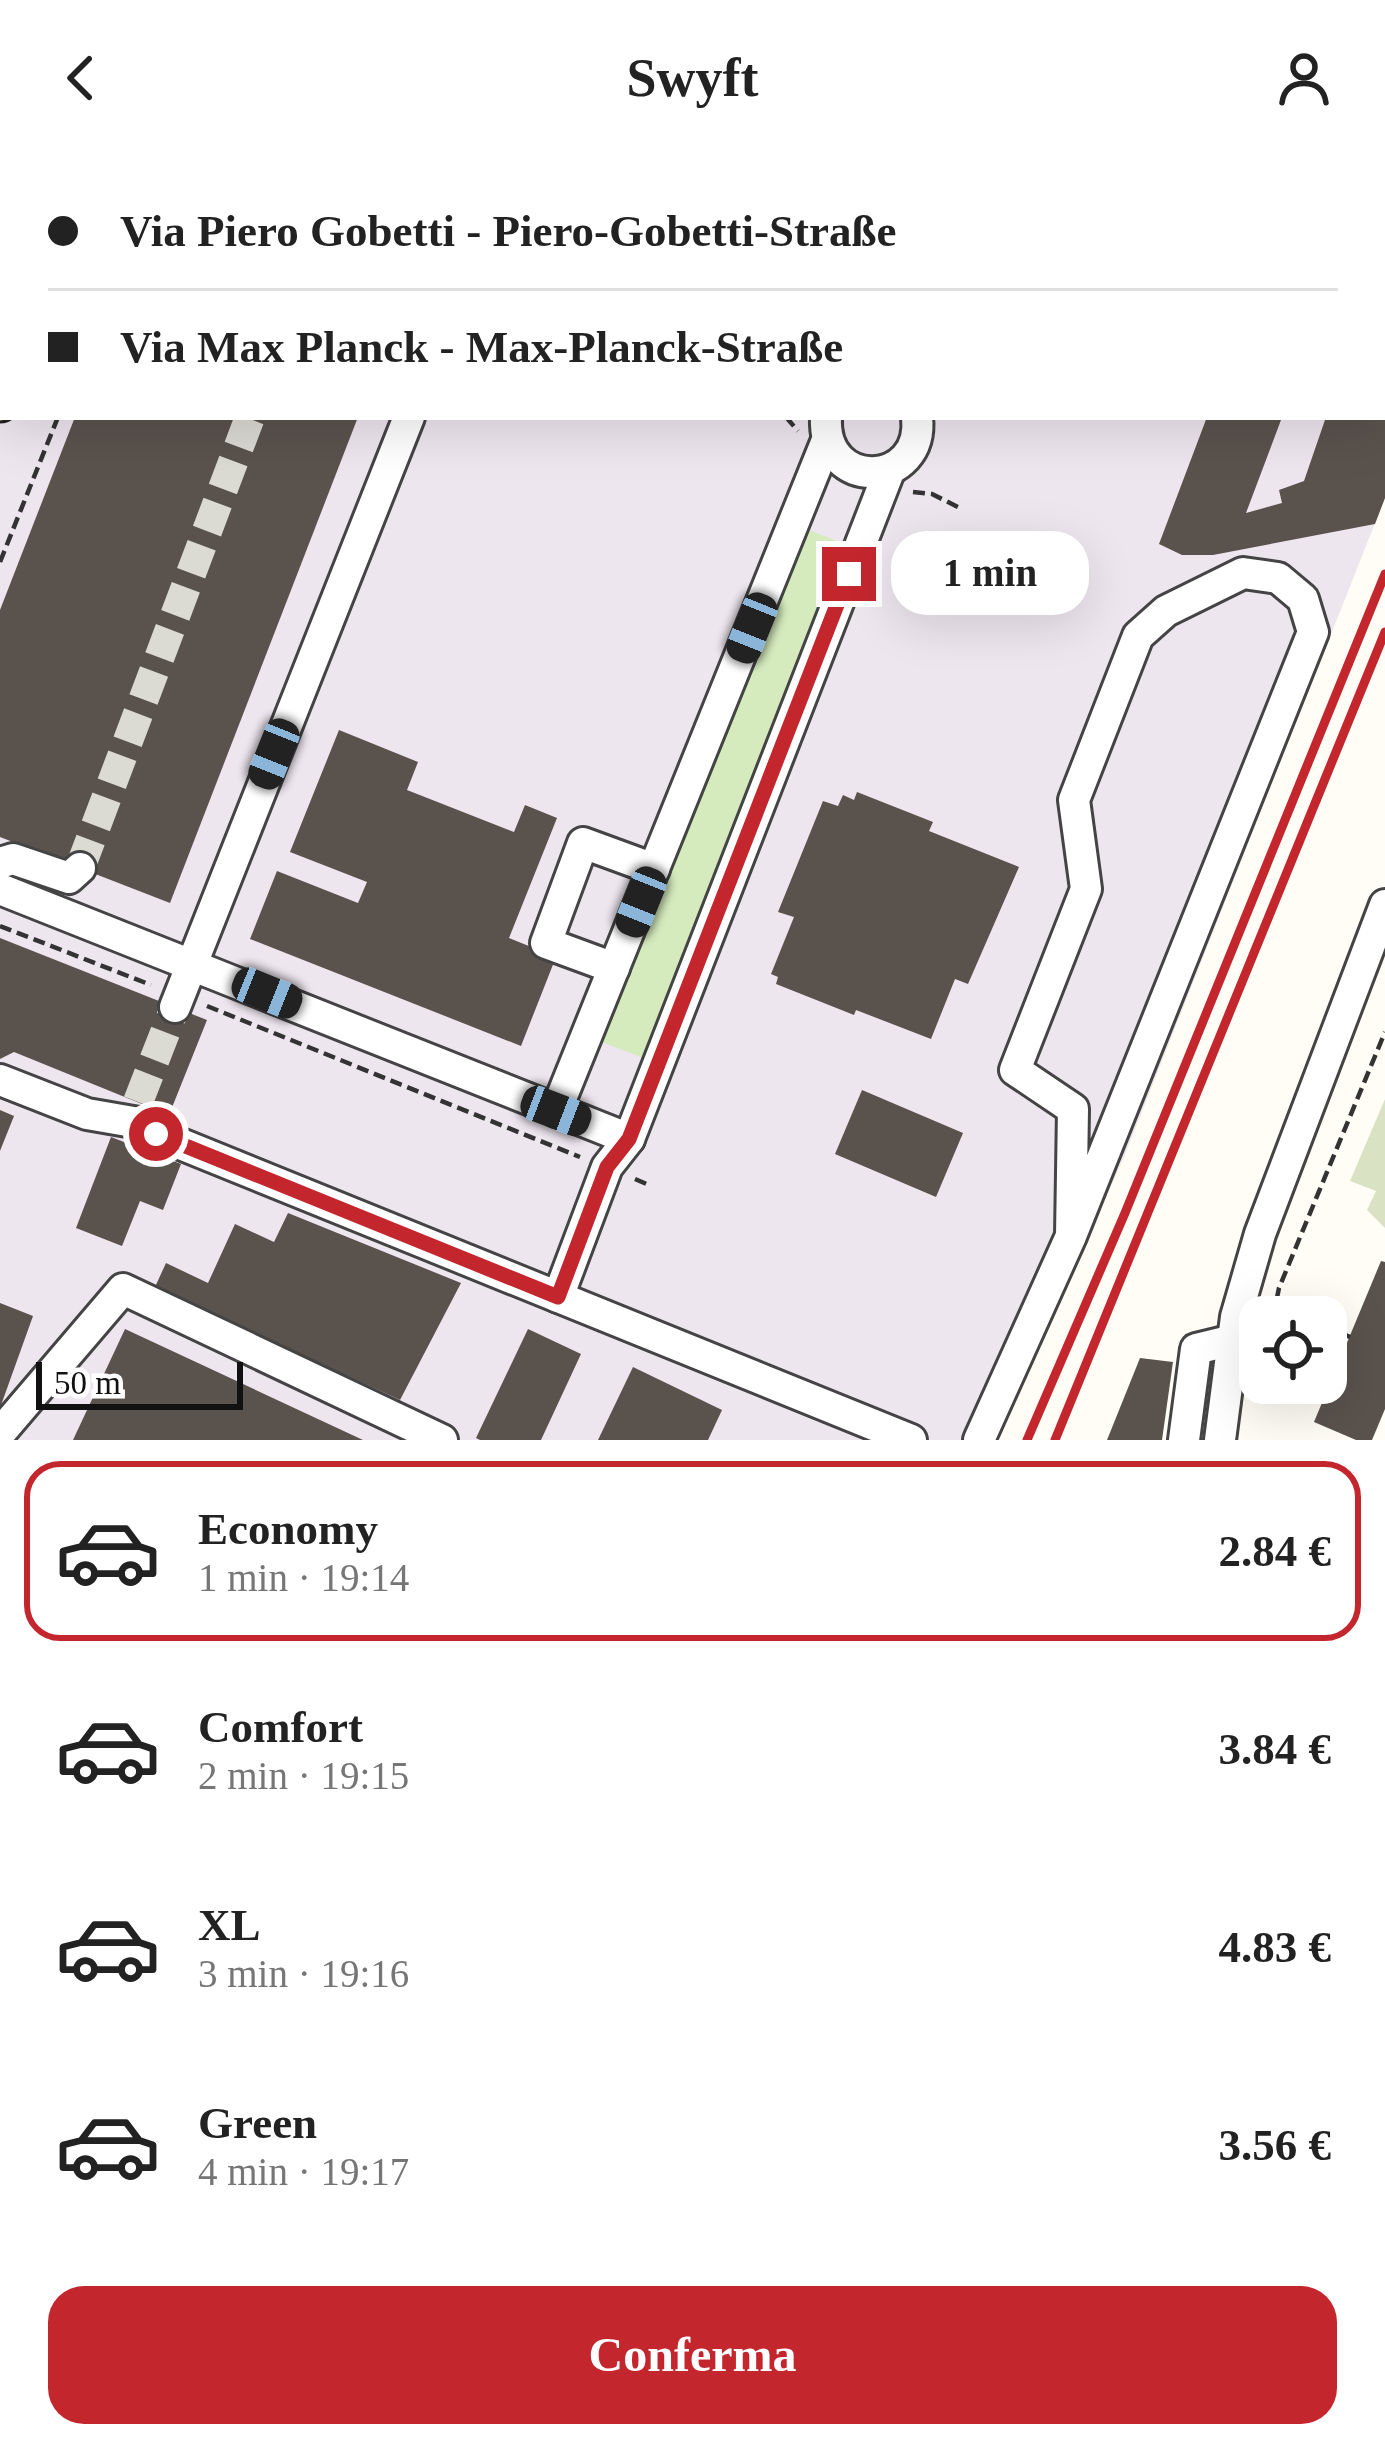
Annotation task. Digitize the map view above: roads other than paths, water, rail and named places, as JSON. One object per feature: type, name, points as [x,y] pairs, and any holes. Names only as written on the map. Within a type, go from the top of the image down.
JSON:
[{"type":"street","points":[[177,1001],[408,420]]},
{"type":"street","points":[[830,440],[852,469],[866,473],[890,469],[915,444],[916,420]]},
{"type":"street","points":[[556,1111],[830,440]]},
{"type":"street","points":[[558,1297],[607,1167],[629,1139],[890,469]]},
{"type":"street","points":[[979,1440],[1071,1236],[1312,632],[1303,599],[1278,578],[1243,572],[1166,611],[1138,636],[1074,800],[1086,889],[1015,1070],[1073,1109],[1071,1236]]},
{"type":"street","points":[[614,968],[546,943],[583,843],[654,869]]},
{"type":"street","points":[[0,863],[13,859],[69,878],[80,868]]},
{"type":"street","points":[[0,889],[629,1139]]},
{"type":"street","points":[[1220,1440],[1236,1317],[1279,1176],[1385,905]]},
{"type":"street","points":[[0,1080],[88,1114],[138,1112],[156,1134],[910,1440]]},
{"type":"street","points":[[0,1433],[123,1289],[442,1440]]},
{"type":"street","points":[[1184,1440],[1196,1349],[1233,1340]]},
{"type":"tunnel","points":[[80,868],[249,420]]},
{"type":"tunnel","points":[[138,1102],[175,1007]]},
{"type":"railway","points":[[1027,1440],[1125,1213],[1385,574]]},
{"type":"railway","points":[[1055,1440],[1385,632]]}]
